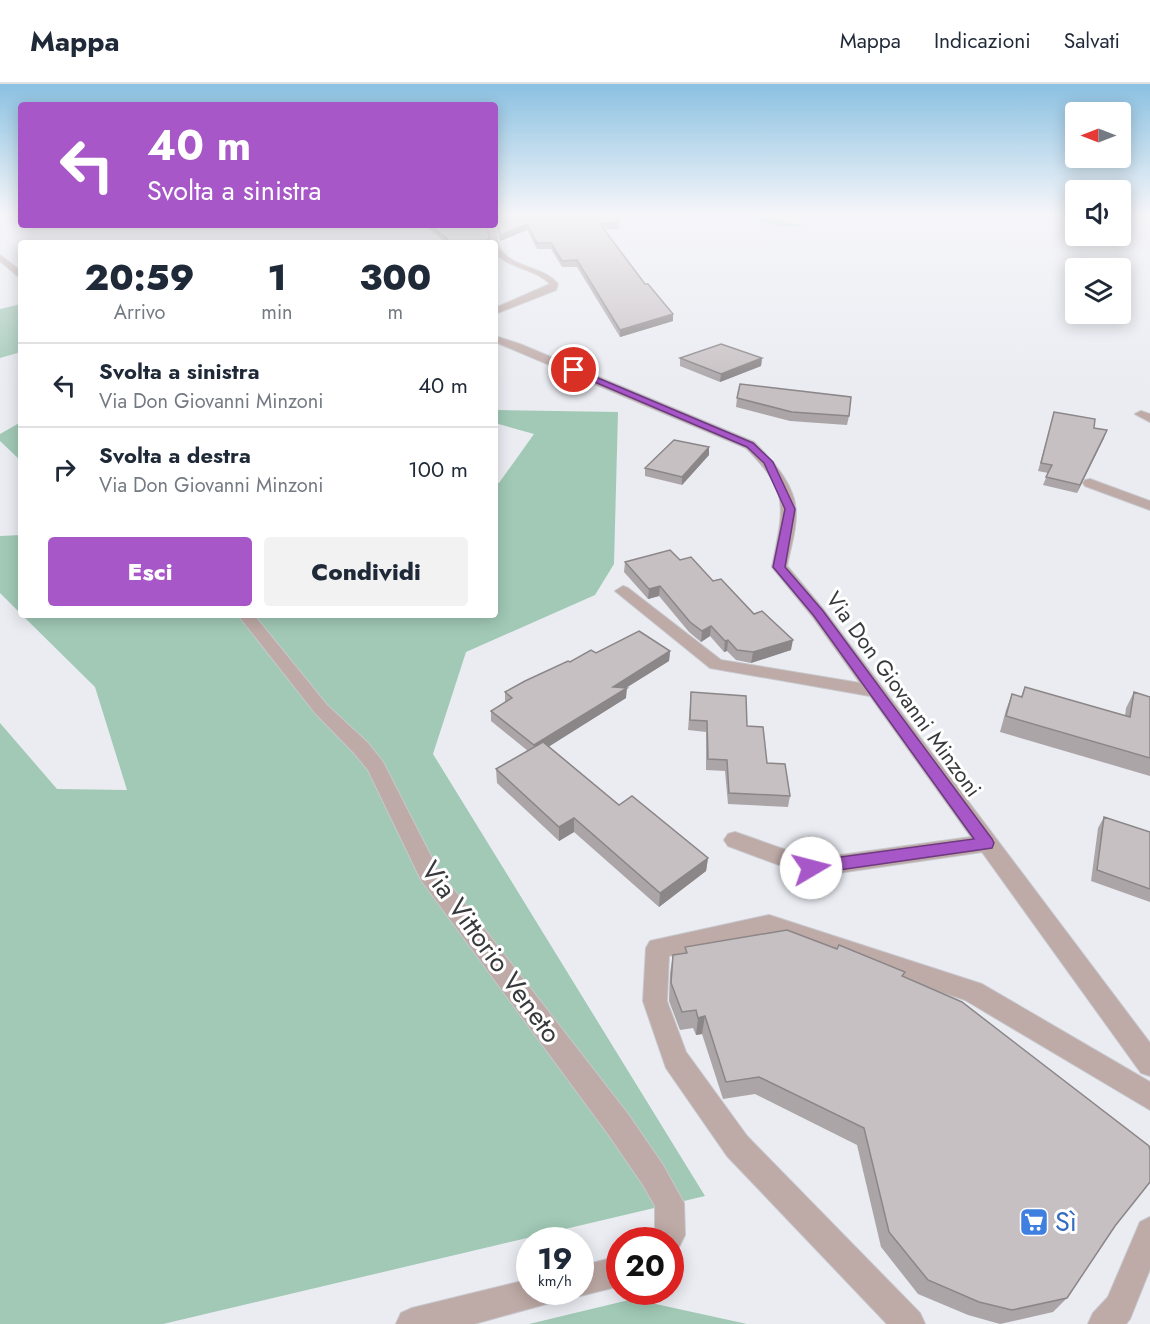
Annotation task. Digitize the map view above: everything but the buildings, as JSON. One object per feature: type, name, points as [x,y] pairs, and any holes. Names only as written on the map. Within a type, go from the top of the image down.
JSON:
[{"type":"street","points":[[498,310],[553,288],[554,284],[535,272]]},
{"type":"street","name":"Via Don Giovanni Minzoni","points":[[498,340],[750,445],[756,451],[773,470],[790,509],[779,567],[818,613],[1150,1064]]},
{"type":"street","points":[[1089,483],[1150,506]]},
{"type":"street","points":[[623,591],[716,664],[874,691]]},
{"type":"street","name":"Via Vittorio Veneto","points":[[248,618],[321,709],[361,748],[376,767],[429,874],[618,1124],[653,1175],[669,1203],[670,1227]]},
{"type":"street","points":[[735,840],[811,868],[986,843]]},
{"type":"street","points":[[909,1324],[737,1146],[675,1059],[655,1001],[658,948],[769,925],[974,992],[1150,1097]]},
{"type":"street","points":[[1104,1324],[1119,1308],[1150,1232]]},
{"type":"street","points":[[412,1324],[516,1298]]},
{"type":"green space","points":[[18,305],[18,353],[0,358],[0,309]]},
{"type":"green space","points":[[498,410],[618,412],[614,564],[595,595],[466,652],[433,754],[705,1196],[574,1227],[516,1227],[516,1241],[163,1324],[0,1324],[0,723],[57,789],[127,790],[95,687],[25,618],[498,618],[499,483],[534,434],[498,424]]},
{"type":"green space","points":[[18,424],[18,458],[0,441],[0,434]]},
{"type":"green space","points":[[18,535],[18,611],[0,593],[0,536]]},
{"type":"green space","points":[[608,1305],[660,1305],[747,1324],[529,1324]]},
{"type":"place","name":"Sì","points":[[1034,1222]]},
{"type":"route","points":[[574,370],[750,445],[768,462],[778,478],[790,509],[779,567],[818,613],[986,843],[811,868]]}]
